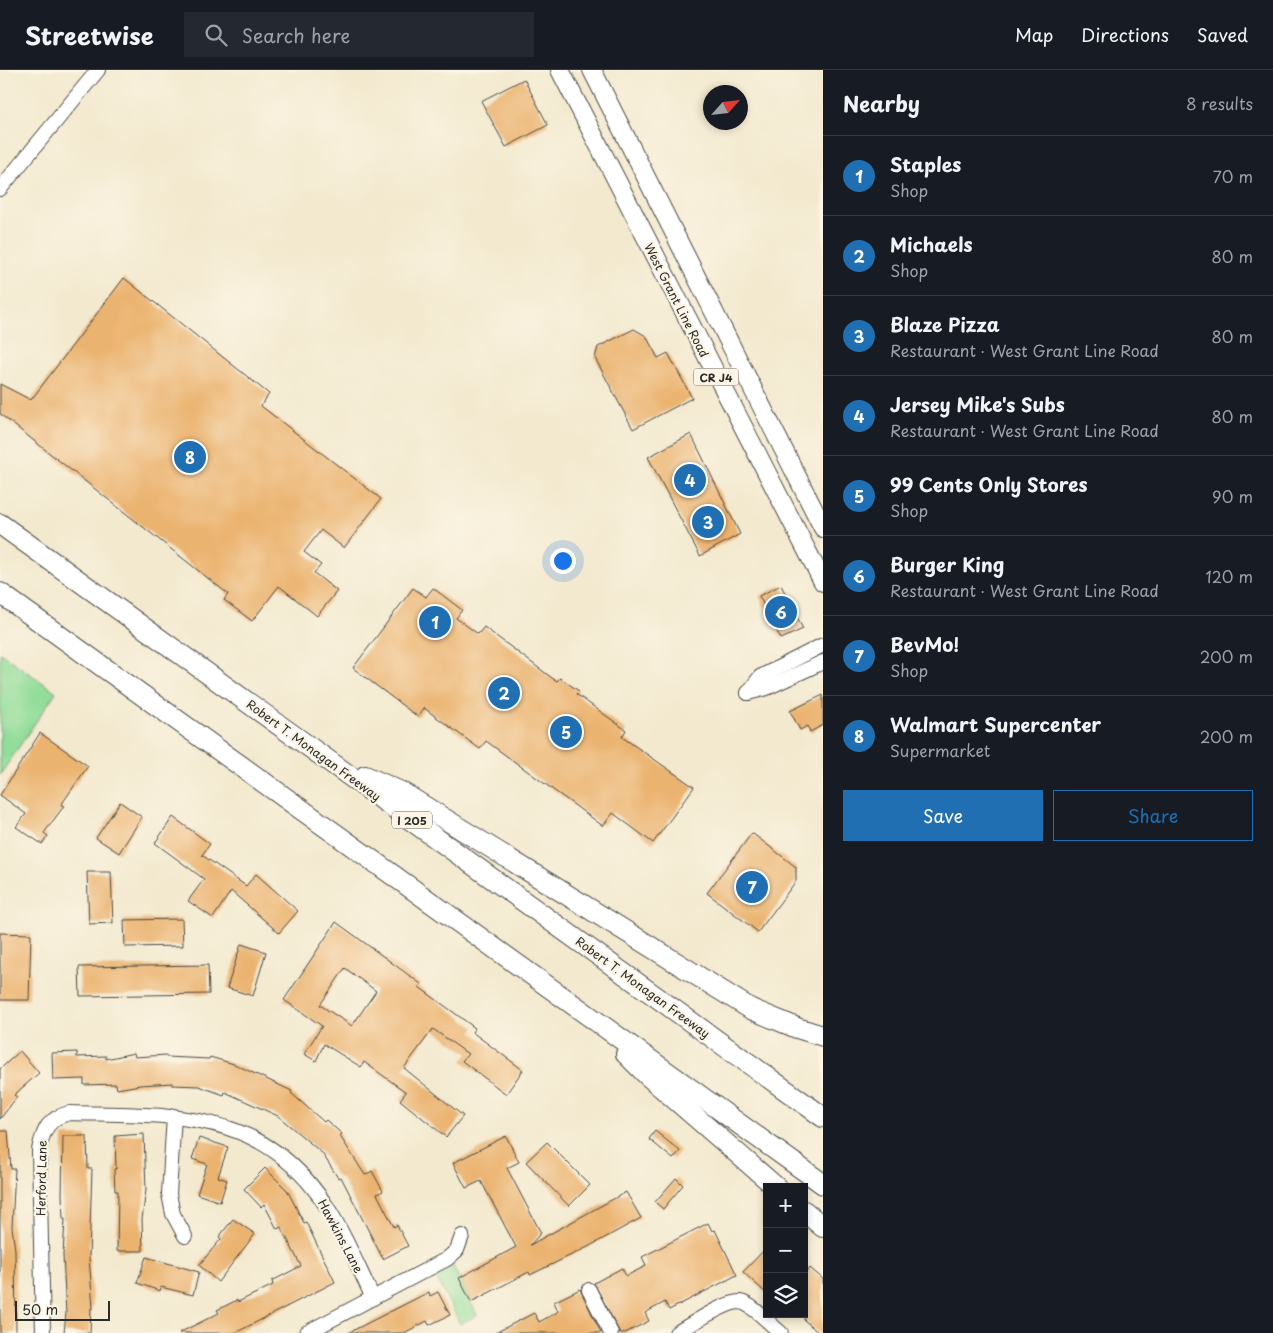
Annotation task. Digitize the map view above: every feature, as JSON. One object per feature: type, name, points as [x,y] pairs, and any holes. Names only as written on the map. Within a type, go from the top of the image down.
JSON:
[{"type":"highway","name":"Robert T. Monagan Freeway","points":[[0,524],[823,1116]]},
{"type":"highway","points":[[0,593],[823,1184]]},
{"type":"highway","points":[[327,759],[403,793],[751,1009],[797,1028],[823,1036]]},
{"type":"highway","points":[[592,1018],[647,1076],[771,1183]]},
{"type":"highway","points":[[808,1214],[823,1227]]},
{"type":"main road","name":"West Grant Line Road","points":[[560,70],[823,582]]},
{"type":"main road","name":"CR J4","points":[[592,70],[823,528]]},
{"type":"street","points":[[0,189],[98,70]]},
{"type":"street","points":[[823,645],[760,677],[748,693],[767,688],[823,662]]},
{"type":"street","name":"Herford Lane","points":[[43,1333],[40,1150],[42,1134],[47,1124],[61,1115],[70,1113],[174,1116]]},
{"type":"street","points":[[174,1116],[169,1194],[173,1214],[185,1236]]},
{"type":"street","name":"Hawkins Lane","points":[[174,1116],[224,1125],[256,1138],[287,1160],[311,1184],[330,1211],[373,1298]]},
{"type":"street","points":[[306,1333],[447,1259],[457,1250],[462,1236]]},
{"type":"street","points":[[589,1290],[611,1333]]},
{"type":"street","points":[[676,1333],[729,1305],[741,1302],[751,1307],[781,1333]]},
{"type":"green space","points":[[0,653],[56,692],[0,775]]},
{"type":"green space","points":[[453,1266],[477,1315],[460,1324],[435,1275]]},
{"type":"building","points":[[524,79],[548,125],[506,147],[481,101]]},
{"type":"building","points":[[124,278],[269,394],[261,406],[381,499],[344,548],[321,530],[304,552],[321,565],[314,573],[337,591],[317,616],[279,586],[252,621],[224,600],[228,594],[0,414],[0,384],[31,400]]},
{"type":"building","points":[[634,329],[646,336],[658,358],[668,353],[692,398],[633,429],[595,358],[598,347]]},
{"type":"building","points":[[691,434],[740,534],[700,556],[648,457]]},
{"type":"building","points":[[781,585],[803,629],[781,639],[759,596]]},
{"type":"building","points":[[413,588],[426,597],[433,588],[462,610],[456,618],[478,634],[484,627],[552,678],[557,681],[560,678],[579,691],[576,694],[626,730],[622,737],[694,787],[653,843],[613,813],[603,826],[486,741],[480,749],[424,708],[418,717],[353,668]]},
{"type":"building","points":[[823,695],[823,725],[810,732],[808,726],[800,730],[790,711]]},
{"type":"building","points":[[40,733],[88,766],[61,805],[64,806],[44,833],[48,836],[42,844],[16,827],[26,814],[0,795]]},
{"type":"building","points":[[120,802],[142,817],[119,853],[96,838]]},
{"type":"building","points":[[173,817],[210,844],[202,855],[246,886],[256,874],[298,911],[279,933],[231,891],[213,918],[188,901],[204,879],[155,843]]},
{"type":"building","points":[[752,833],[796,867],[796,881],[758,932],[707,893]]},
{"type":"building","points":[[87,872],[111,872],[113,923],[89,924]]},
{"type":"building","points":[[182,919],[183,946],[125,947],[124,920]]},
{"type":"building","points":[[336,922],[421,984],[419,987],[475,1028],[472,1032],[523,1070],[506,1094],[462,1061],[468,1054],[433,1029],[404,1068],[463,1116],[446,1137],[400,1100],[406,1092],[364,1062],[361,1067],[324,1044],[316,1061],[304,1054],[322,1026],[284,1000]],"holes":[[[345,968],[376,991],[352,1026],[320,1005]]]},
{"type":"building","points":[[0,933],[31,934],[29,1000],[0,1000]]},
{"type":"building","points":[[241,944],[266,952],[253,996],[227,988]]},
{"type":"building","points":[[208,965],[209,994],[80,996],[79,967]]},
{"type":"building","points":[[20,1051],[39,1073],[14,1095],[17,1097],[0,1119],[0,1069]]},
{"type":"building","points":[[77,1052],[77,1057],[106,1056],[106,1059],[134,1053],[135,1057],[166,1055],[166,1057],[209,1059],[210,1057],[234,1064],[292,1091],[291,1093],[324,1122],[326,1120],[342,1134],[340,1136],[365,1175],[372,1171],[383,1191],[377,1194],[394,1227],[397,1225],[408,1246],[383,1259],[341,1177],[338,1178],[322,1153],[278,1116],[225,1092],[224,1095],[199,1086],[172,1085],[173,1083],[140,1085],[117,1089],[116,1084],[84,1085],[84,1079],[53,1080],[52,1053]]},
{"type":"building","points":[[0,1131],[8,1131],[11,1169],[15,1169],[12,1227],[15,1250],[16,1333],[0,1333]]},
{"type":"building","points":[[655,1131],[680,1151],[673,1159],[649,1139]]},
{"type":"building","points":[[144,1134],[146,1190],[142,1219],[143,1251],[117,1251],[118,1191],[115,1191],[115,1136]]},
{"type":"building","points":[[63,1136],[87,1136],[88,1169],[92,1169],[89,1257],[93,1308],[91,1308],[90,1333],[64,1333],[66,1313],[63,1255],[65,1219],[63,1219],[62,1195]]},
{"type":"building","points":[[506,1136],[519,1162],[507,1168],[541,1233],[530,1245],[626,1192],[641,1218],[588,1247],[530,1275],[529,1272],[471,1302],[459,1278],[516,1247],[481,1181],[466,1188],[453,1163]]},
{"type":"building","points":[[199,1138],[228,1147],[218,1177],[227,1180],[220,1202],[197,1194],[207,1164],[192,1159]]},
{"type":"building","points":[[547,1142],[590,1185],[569,1206],[526,1162]]},
{"type":"building","points":[[265,1168],[287,1190],[304,1223],[306,1222],[335,1282],[235,1333],[179,1333],[219,1313],[217,1310],[273,1285],[272,1281],[301,1266],[281,1227],[277,1229],[264,1204],[261,1207],[244,1189]]},
{"type":"building","points":[[676,1178],[683,1185],[663,1209],[655,1202]]},
{"type":"building","points":[[233,1219],[255,1234],[218,1282],[199,1265],[221,1239],[219,1237]]},
{"type":"building","points":[[708,1223],[712,1231],[715,1230],[737,1275],[669,1310],[665,1302],[645,1313],[649,1321],[625,1333],[620,1333],[594,1283],[622,1268],[626,1276],[644,1267],[646,1265],[642,1257]]},
{"type":"building","points":[[763,1251],[763,1290],[743,1272]]},
{"type":"building","points":[[146,1257],[199,1272],[193,1295],[161,1287],[160,1291],[137,1283]]},
{"type":"building","points":[[810,1268],[823,1279],[823,1333],[819,1333],[804,1320],[804,1318],[808,1318],[808,1270]]},
{"type":"building","points":[[580,1289],[601,1333],[495,1333],[534,1313],[539,1322],[558,1311],[554,1302]]},
{"type":"building","points":[[429,1292],[430,1296],[438,1292],[450,1315],[429,1325],[427,1321],[404,1333],[348,1333]]},
{"type":"place","name":"Walmart Supercenter","points":[[190,457]]},
{"type":"place","name":"Jersey Mike's Subs","points":[[690,480]]},
{"type":"place","name":"Blaze Pizza","points":[[708,522]]},
{"type":"place","name":"Burger King","points":[[781,612]]},
{"type":"place","name":"Staples","points":[[435,622]]},
{"type":"place","name":"Michaels","points":[[504,693]]},
{"type":"place","name":"99 Cents Only Stores","points":[[566,732]]},
{"type":"place","name":"BevMo!","points":[[752,887]]}]
